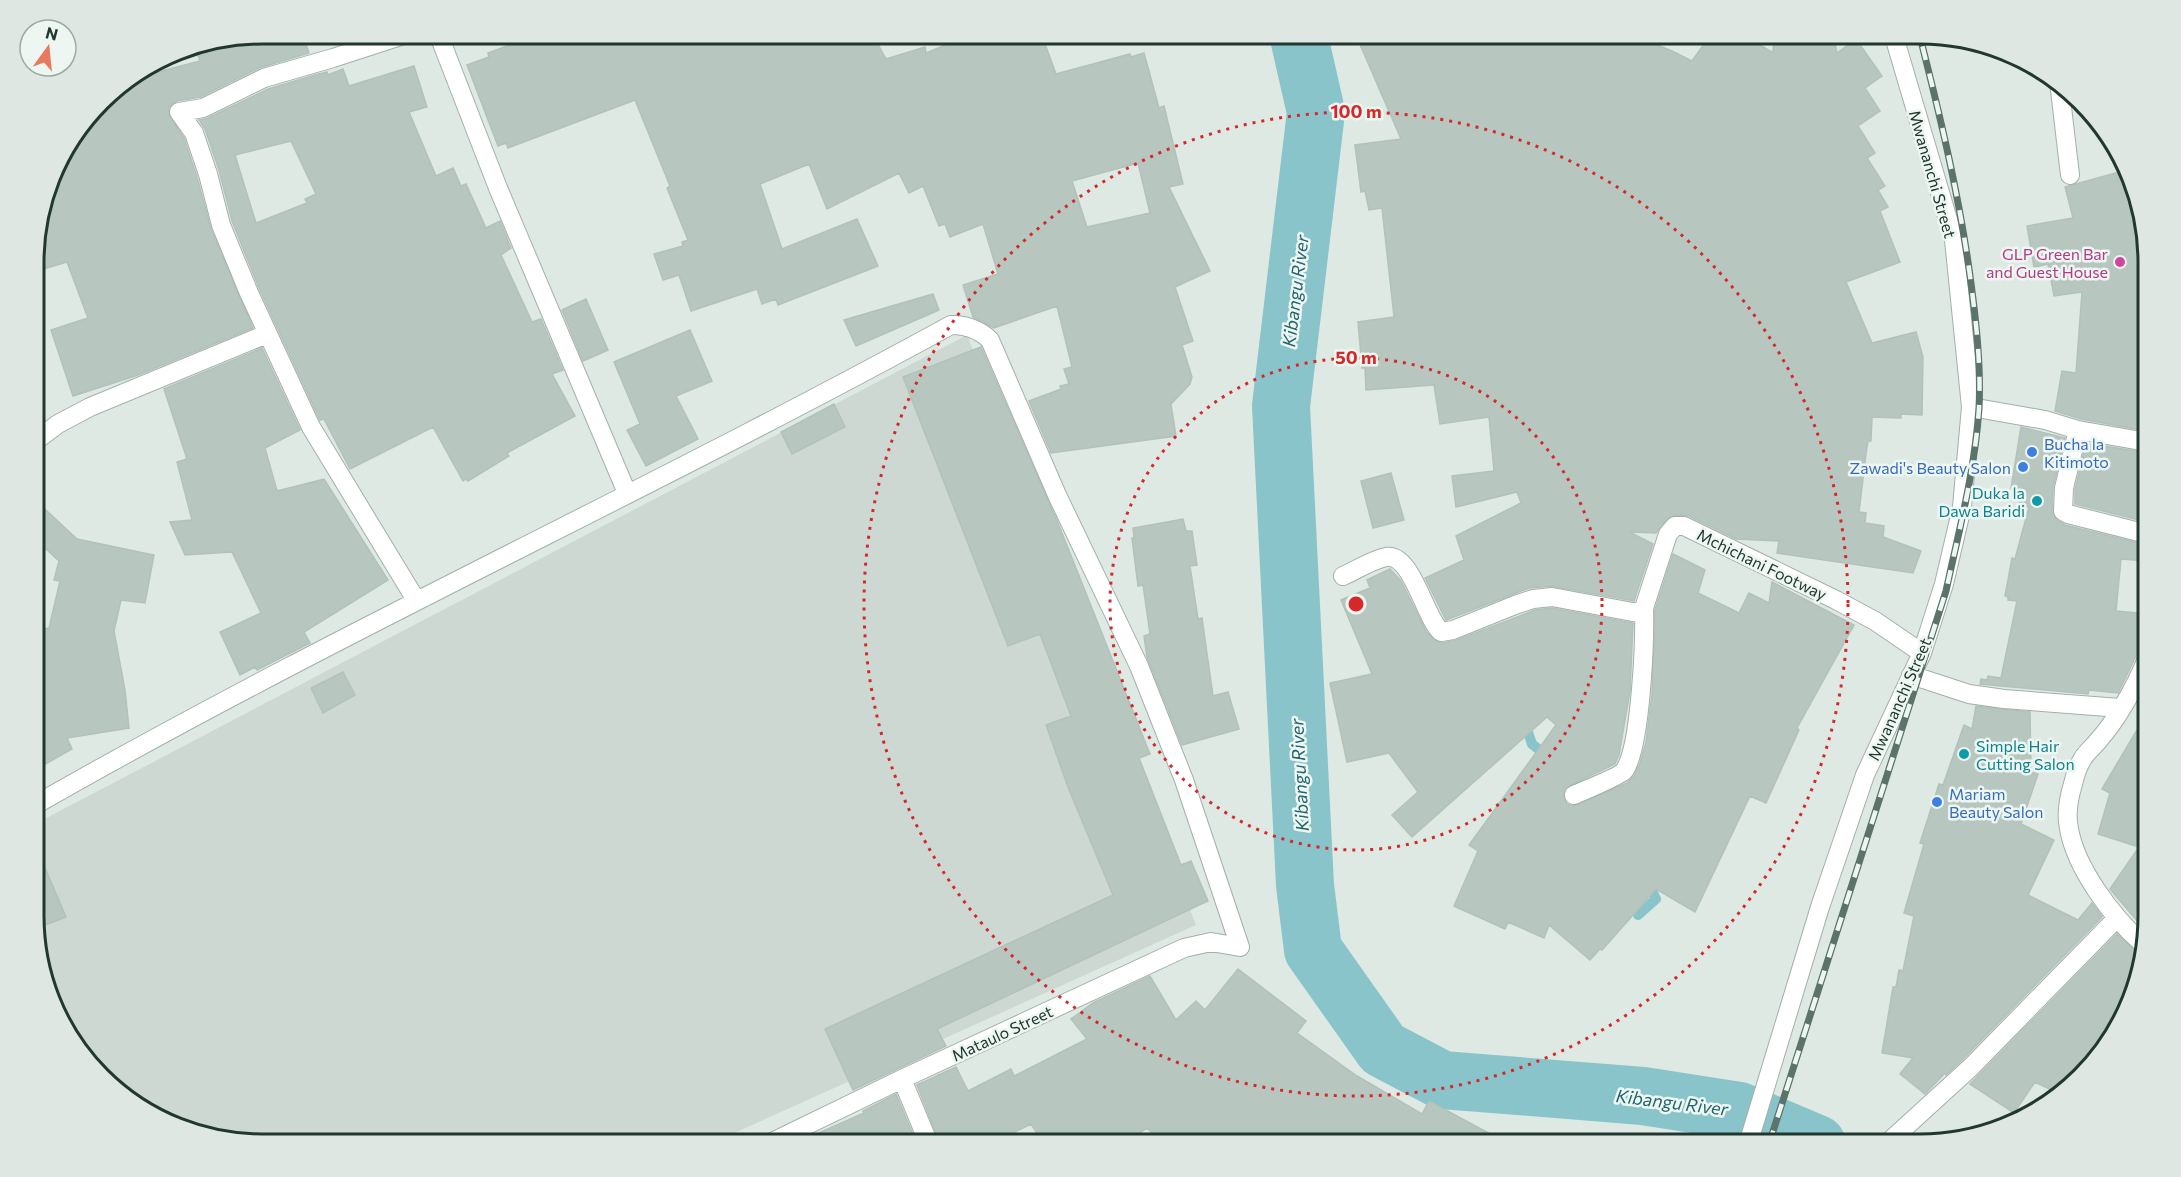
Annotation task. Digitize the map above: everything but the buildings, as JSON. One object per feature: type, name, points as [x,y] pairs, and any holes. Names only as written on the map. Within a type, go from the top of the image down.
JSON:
[{"type":"street","points":[[376,44],[264,78],[203,108],[179,112],[194,133],[208,174],[221,225],[267,334],[311,427],[416,600]]},
{"type":"street","points":[[44,800],[105,765],[416,600],[627,493],[498,188],[442,44]]},
{"type":"street","name":"Mwananchi Street","points":[[1751,1134],[1820,907],[1865,775],[1922,653],[1944,584],[1962,507],[1971,407],[1954,240],[1896,44]]},
{"type":"street","points":[[2061,96],[2070,175]]},
{"type":"street","name":"Mataulo Street","points":[[627,493],[776,419],[951,325],[959,325],[985,335],[990,340],[1057,495],[1139,666],[1184,780],[1240,947],[1211,942],[1184,948],[789,1134]]},
{"type":"street","points":[[44,434],[58,424],[90,407],[267,334]]},
{"type":"street","points":[[1971,407],[2138,440]]},
{"type":"street","points":[[2078,430],[2064,489],[2063,511],[2138,532]]},
{"type":"street","name":"Mchichani Footway","points":[[1574,795],[1621,774],[1628,763],[1636,729],[1643,666],[1644,608],[1668,534],[1675,526],[1684,526],[1828,595],[1875,621],[1922,653]]},
{"type":"street","points":[[1343,576],[1384,558],[1393,557],[1400,561],[1408,568],[1434,625],[1441,632],[1452,630],[1533,599],[1552,597],[1630,613],[1638,613],[1644,608]]},
{"type":"street","points":[[1911,675],[1969,693],[2004,699],[2120,708]]},
{"type":"street","points":[[2136,937],[2117,918],[2090,879],[2074,848],[2068,827],[2070,795],[2076,772],[2083,758],[2099,741],[2138,675]]},
{"type":"street","points":[[1898,1134],[1971,1067],[2117,918]]},
{"type":"street","points":[[902,1079],[925,1134]]},
{"type":"shaded area","points":[[967,335],[1196,925],[732,1134],[262,1134],[233,1132],[191,1122],[140,1097],[107,1070],[80,1037],[55,986],[45,944],[44,819]]},
{"type":"waterway","name":"Kibangu River","points":[[1301,44],[1316,112],[1281,406],[1305,885],[1313,950],[1383,1049],[1442,1080],[1643,1096],[1739,1111],[1793,1134]]},
{"type":"waterway","points":[[1524,721],[1532,744],[1547,756]]},
{"type":"waterway","points":[[1638,915],[1656,899],[1647,881]]},
{"type":"railway","points":[[1772,1134],[1946,591],[1974,454],[1979,408],[1979,379],[1972,291],[1950,161],[1922,44]]},
{"type":"place","name":"GLP Green Bar and Guest House","points":[[2120,262]]},
{"type":"place","name":"Bucha la Kitimoto","points":[[2032,452]]},
{"type":"place","name":"Zawadi's Beauty Salon","points":[[2023,467]]},
{"type":"place","name":"Duka la Dawa Baridi","points":[[2037,501]]},
{"type":"place","name":"Simple Hair Cutting Salon","points":[[1964,754]]},
{"type":"place","name":"Mariam Beauty Salon","points":[[1937,802]]}]
